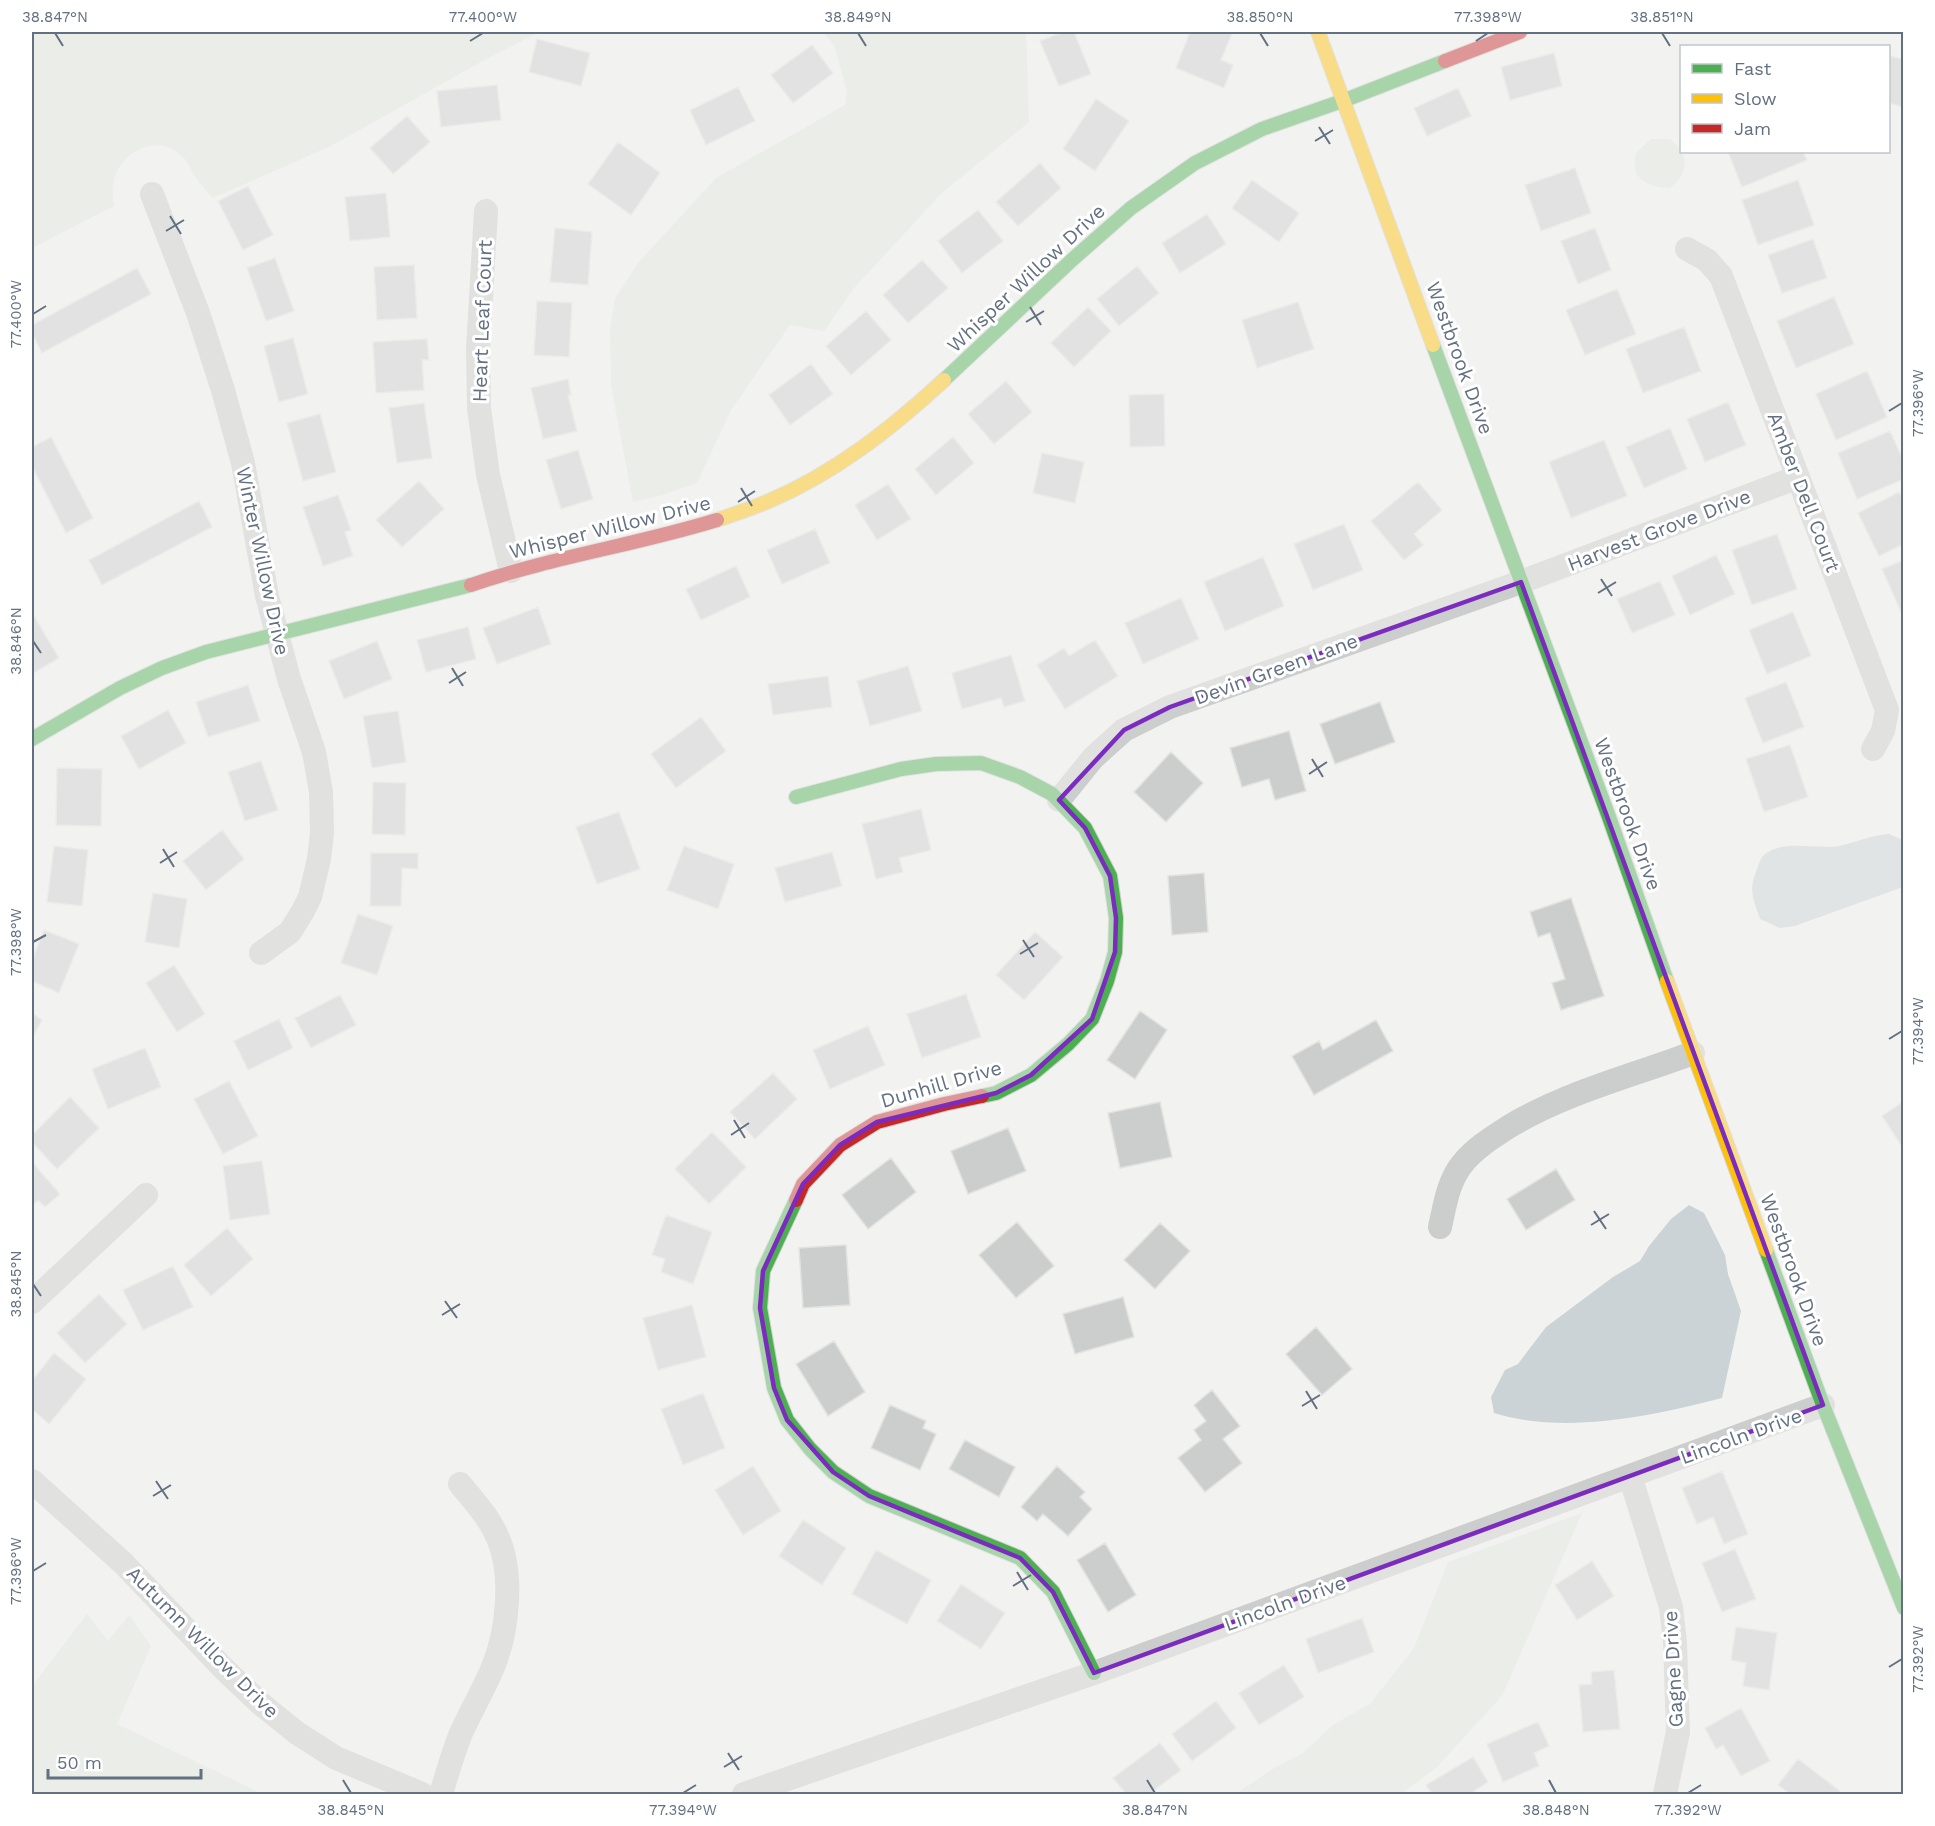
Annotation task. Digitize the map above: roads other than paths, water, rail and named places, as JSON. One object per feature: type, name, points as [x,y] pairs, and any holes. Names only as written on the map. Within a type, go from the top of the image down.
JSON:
[{"type":"street","name":"Westbrook Drive","points":[[1318,32],[1609,817],[1823,1406],[1904,1608]]},
{"type":"street","name":"Whisper Willow Drive","points":[[32,739],[120,688],[162,668],[206,652],[716,521],[771,500],[830,469],[870,443],[911,411],[1073,259],[1160,186],[1221,148],[1262,129],[1345,100],[1520,32]]},
{"type":"street","name":"Winter Willow Drive","points":[[152,194],[198,314],[223,390],[243,463],[267,596],[289,679],[314,752],[321,792],[322,833],[319,859],[310,897],[290,932],[261,953]]},
{"type":"street","name":"Heart Leaf Court","points":[[486,211],[478,349],[479,408],[488,475],[511,572]]},
{"type":"street","name":"Amber Dell Court","points":[[1688,249],[1707,260],[1721,276],[1887,710],[1883,731],[1873,749]]},
{"type":"street","name":"Harvest Grove Drive","points":[[1521,582],[1798,477]]},
{"type":"street","name":"Devin Green Lane","points":[[1059,800],[1094,758],[1124,730],[1170,707],[1521,582]]},
{"type":"street","name":"Dunhill Drive","points":[[796,797],[901,769],[936,764],[981,764],[1020,777],[1059,800],[1085,828],[1110,876],[1116,918],[1115,952],[1107,981],[1092,1018],[1068,1044],[1031,1075],[996,1093],[877,1122],[840,1144],[803,1184],[763,1271],[760,1308],[774,1388],[787,1420],[810,1449],[833,1472],[869,1496],[1020,1557],[1053,1592],[1094,1673]]},
{"type":"street","points":[[1440,1227],[1449,1185],[1463,1163],[1489,1139],[1560,1100],[1693,1053]]},
{"type":"street","points":[[32,1302],[146,1195]]},
{"type":"street","name":"Lincoln Drive","points":[[744,1794],[1094,1673],[1823,1406]]},
{"type":"street","name":"Gagne Drive","points":[[1630,1476],[1671,1607],[1678,1732],[1665,1794]]},
{"type":"street","name":"Autumn Willow Drive","points":[[32,1481],[123,1563],[224,1669],[261,1704],[336,1758],[422,1794]]},
{"type":"street","points":[[441,1794],[461,1734],[500,1647],[507,1600],[506,1575],[498,1538],[460,1484]]}]
